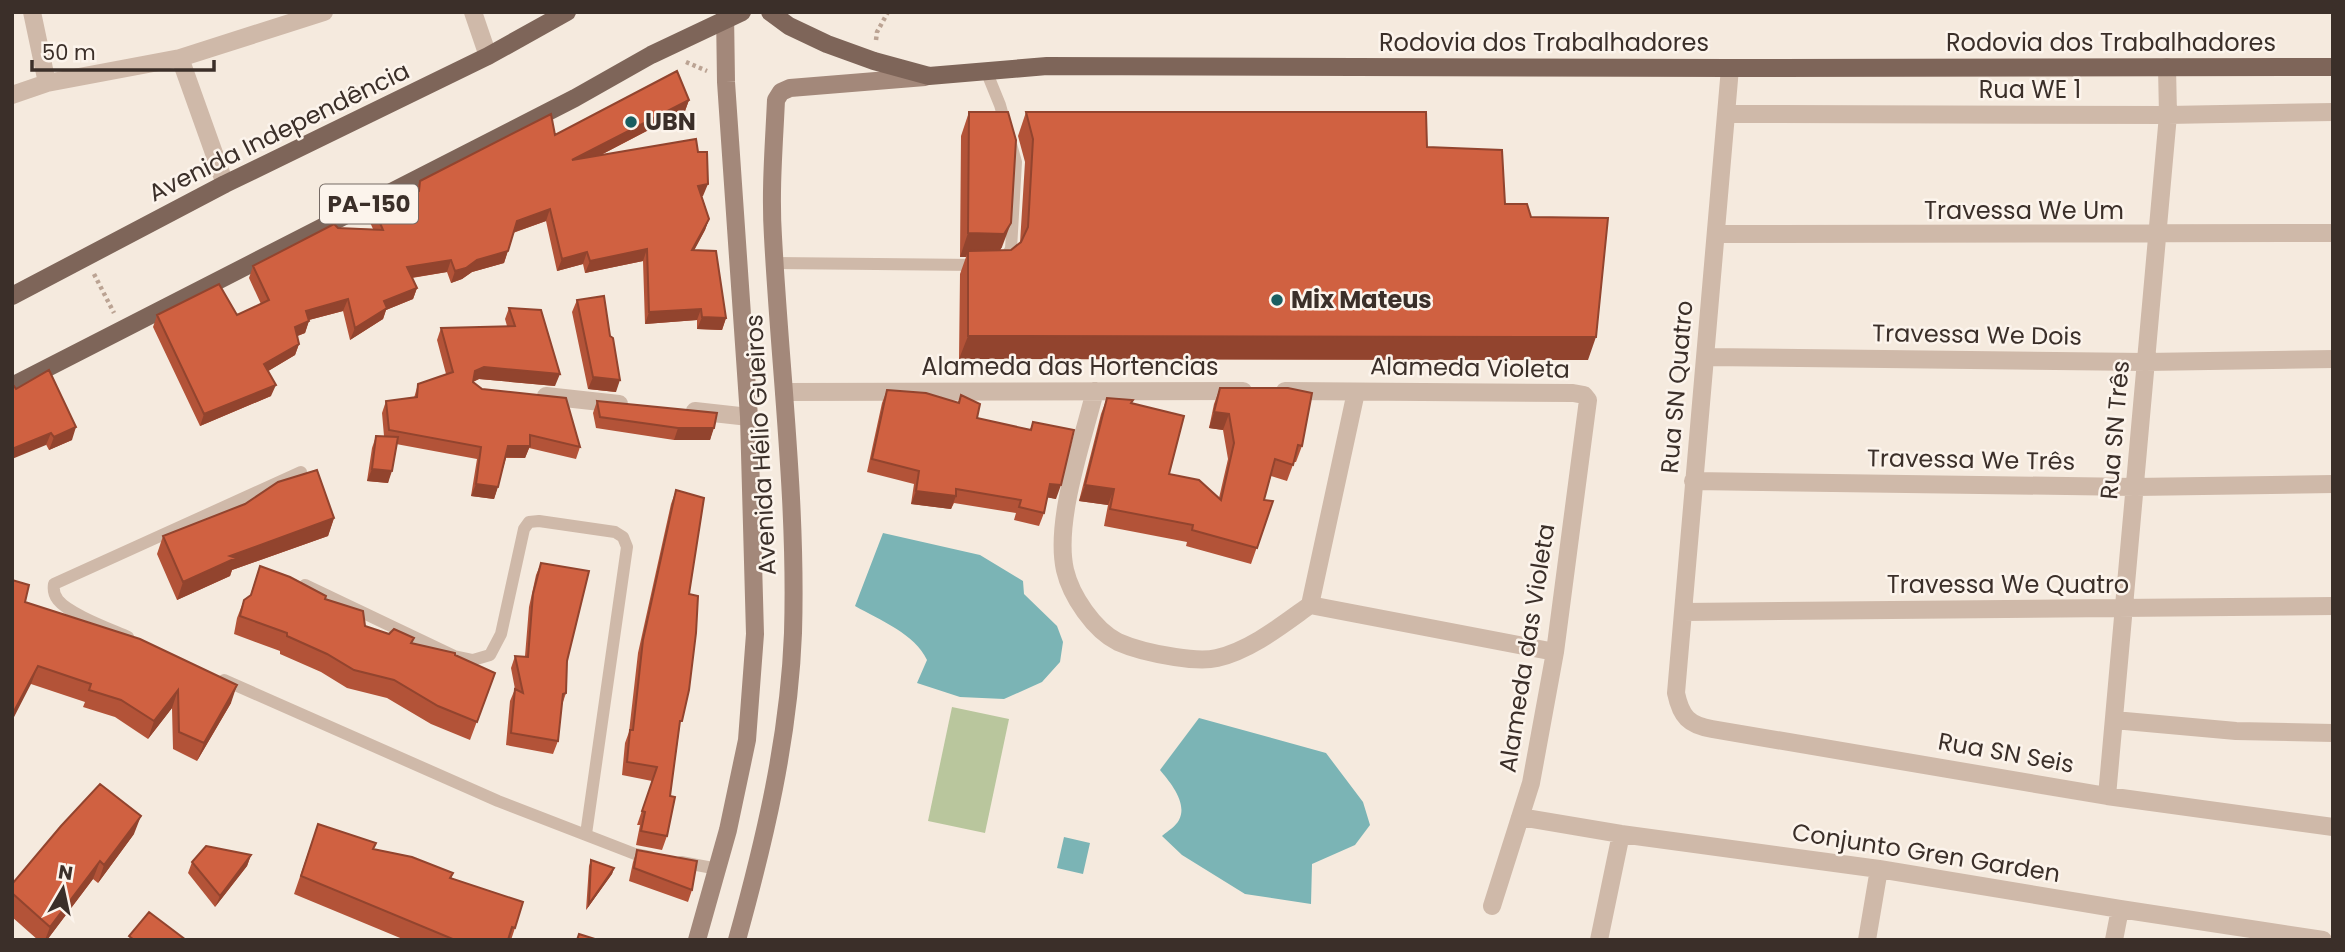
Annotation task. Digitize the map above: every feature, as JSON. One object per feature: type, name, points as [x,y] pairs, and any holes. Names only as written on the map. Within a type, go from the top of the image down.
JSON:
[{"type":"main road","name":"Avenida Independência","points":[[12,296],[225,184],[488,56],[567,12]]},
{"type":"main road","name":"PA-150","points":[[12,386],[575,98],[725,17],[742,12]]},
{"type":"main road","name":"Rodovia dos Trabalhadores","points":[[770,12],[789,26],[827,44],[874,61],[929,76],[1047,66],[2333,67]]},
{"type":"main road","points":[[697,940],[718,869],[747,740],[755,634],[749,417],[726,82],[725,17]]},
{"type":"main road","name":"Avenida Hélio Gueiros","points":[[737,940],[775,786],[788,706],[793,633],[793,548],[775,263],[773,164],[776,100],[781,92],[790,88],[929,76]]},
{"type":"street","points":[[32,12],[47,83]]},
{"type":"street","points":[[12,95],[47,83],[180,58],[324,12]]},
{"type":"street","points":[[474,12],[488,56]]},
{"type":"street","points":[[180,58],[225,184]]},
{"type":"street","name":"Rua SN Quatro","points":[[1679,709],[1676,693],[1730,68]]},
{"type":"street","name":"Rua SN Três","points":[[2108,796],[2168,115],[2166,68]]},
{"type":"street","name":"Rua WE 1","points":[[1727,114],[2168,115],[2333,112]]},
{"type":"street","name":"Travessa We Um","points":[[1716,234],[2333,233]]},
{"type":"street","name":"Travessa We Dois","points":[[1705,357],[2146,362],[2333,359]]},
{"type":"street","points":[[1095,391],[1068,502],[1063,541],[1065,570],[1076,597],[1095,623],[1116,641],[1150,653],[1186,659],[1216,659],[1255,642],[1310,605],[1356,391]]},
{"type":"street","name":"Alameda das Hortencias","points":[[784,392],[1356,391]]},
{"type":"street","name":"Alameda Violeta","points":[[1356,391],[1573,393],[1584,396]]},
{"type":"street","points":[[534,395],[643,406]]},
{"type":"street","name":"Alameda das Violeta","points":[[1492,906],[1531,783],[1555,652],[1589,407],[1584,396]]},
{"type":"street","points":[[684,410],[749,417]]},
{"type":"street","name":"Travessa We Três","points":[[1693,481],[2135,487],[2333,484]]},
{"type":"street","points":[[1310,605],[1555,652]]},
{"type":"street","name":"Travessa We Quatro","points":[[1683,612],[2333,606]]},
{"type":"street","name":"Rua SN Seis","points":[[1679,709],[1685,719],[1696,726],[2108,796],[2333,827]]},
{"type":"street","points":[[2114,720],[2248,732],[2333,733]]},
{"type":"street","name":"Conjunto Gren Garden","points":[[1520,817],[1620,834],[1879,869],[2323,940]]},
{"type":"street","points":[[1599,940],[1620,834]]},
{"type":"street","points":[[1867,940],[1879,869]]},
{"type":"street","points":[[2114,940],[2120,909]]},
{"type":"lane","points":[[775,263],[998,266],[1005,261],[1011,249],[1016,162],[1000,105],[987,73]]},
{"type":"lane","points":[[141,643],[90,620],[58,601],[53,592],[54,584],[301,472]]},
{"type":"lane","points":[[305,585],[454,656],[473,660],[489,655],[501,634],[524,529],[529,522],[539,521],[615,532],[623,537],[627,547],[586,834]]},
{"type":"lane","points":[[217,677],[498,801],[635,854],[718,869]]},
{"type":"path","points":[[875,49],[877,32],[888,12]]},
{"type":"path","points":[[681,61],[696,65],[712,74]]},
{"type":"path","points":[[86,257],[123,329]]},
{"type":"green space","points":[[952,707],[1009,719],[985,833],[928,821]]},
{"type":"water","points":[[883,533],[980,555],[1023,581],[1024,594],[1057,626],[1063,642],[1060,662],[1042,682],[1004,699],[960,697],[917,683],[927,660],[921,651],[896,628],[855,606]]},
{"type":"water","points":[[1199,718],[1326,753],[1363,802],[1370,825],[1355,845],[1312,864],[1311,904],[1245,894],[1182,855],[1162,836],[1178,822],[1181,807],[1177,793],[1160,770]]},
{"type":"water","points":[[1064,837],[1090,843],[1083,874],[1057,868]]},
{"type":"building","points":[[677,71],[689,100],[572,160],[696,139],[698,152],[707,152],[708,184],[698,186],[709,219],[692,250],[716,251],[726,318],[702,317],[701,309],[649,312],[647,249],[590,261],[587,252],[562,259],[550,209],[517,221],[508,251],[477,260],[466,268],[455,271],[451,260],[407,267],[417,288],[384,301],[387,308],[355,328],[348,299],[306,311],[309,321],[295,327],[299,344],[264,364],[276,385],[204,414],[157,315],[219,284],[237,315],[269,300],[253,266],[334,224],[338,228],[383,230],[373,206],[419,191],[420,181],[551,114],[555,135]]},
{"type":"building","points":[[969,112],[1008,112],[1016,140],[1011,223],[1004,234],[968,233]]},
{"type":"building","name":"Mix Mateus","points":[[1026,112],[1426,112],[1427,147],[1502,150],[1505,204],[1527,204],[1531,217],[1608,218],[1596,337],[968,336],[968,251],[1011,250],[1021,242],[1028,227],[1033,139]]},
{"type":"building","points":[[604,296],[620,380],[593,377],[577,300]]},
{"type":"building","points":[[509,308],[541,310],[560,374],[484,367],[475,371],[473,382],[482,389],[566,398],[580,447],[530,435],[530,446],[508,446],[498,487],[476,484],[481,447],[389,430],[386,401],[417,397],[418,384],[453,372],[441,328],[515,326]]},
{"type":"building","points":[[49,370],[76,427],[54,437],[51,433],[12,449],[12,387],[16,389]]},
{"type":"building","points":[[1220,388],[1288,388],[1312,393],[1302,446],[1298,445],[1293,465],[1275,459],[1264,500],[1273,501],[1257,548],[1192,530],[1193,525],[1110,509],[1114,489],[1085,485],[1107,398],[1133,400],[1131,403],[1184,416],[1169,474],[1199,480],[1221,500],[1234,443],[1229,414],[1214,412]]},
{"type":"building","points":[[887,390],[926,393],[959,403],[961,395],[980,404],[977,418],[1031,430],[1033,422],[1074,430],[1061,485],[1050,484],[1044,513],[1019,507],[1021,500],[956,489],[956,496],[916,491],[919,471],[872,459]]},
{"type":"building","points":[[597,401],[717,413],[714,428],[678,428],[600,417]]},
{"type":"building","points":[[376,436],[398,437],[392,471],[372,469]]},
{"type":"building","points":[[317,470],[334,518],[230,556],[236,558],[183,582],[163,536],[245,504],[278,482]]},
{"type":"building","points":[[676,490],[704,498],[689,594],[698,596],[696,633],[689,690],[680,721],[670,796],[675,797],[667,836],[641,831],[645,812],[642,811],[657,767],[627,762],[643,640]]},
{"type":"building","points":[[541,563],[589,571],[567,661],[566,693],[563,694],[558,741],[511,733],[515,689],[523,693],[515,656],[528,657],[533,594]]},
{"type":"building","points":[[260,566],[290,577],[326,596],[325,599],[363,611],[365,626],[389,634],[394,629],[414,638],[411,643],[455,653],[495,673],[477,722],[438,706],[394,680],[354,670],[287,636],[287,633],[240,616],[244,600],[251,595]]},
{"type":"building","points":[[12,580],[29,585],[25,602],[140,639],[237,685],[204,743],[179,732],[178,690],[154,721],[121,700],[89,690],[91,684],[38,666],[12,715]]},
{"type":"building","points":[[100,784],[141,816],[104,865],[100,861],[50,927],[12,893],[12,884]]},
{"type":"building","points":[[318,824],[376,843],[373,849],[412,857],[453,873],[450,878],[523,902],[515,928],[512,927],[508,940],[455,940],[301,876]]},
{"type":"building","points":[[206,846],[251,855],[220,896],[192,862]]},
{"type":"building","points":[[637,850],[697,861],[692,890],[634,868]]},
{"type":"building","points":[[591,860],[614,868],[589,904]]},
{"type":"building","points":[[149,912],[186,940],[134,940],[129,936]]},
{"type":"building","points":[[579,934],[598,940],[577,940]]},
{"type":"place","name":"UBN","points":[[631,122]]},
{"type":"place","name":"Mix Mateus","points":[[1277,300]]}]
